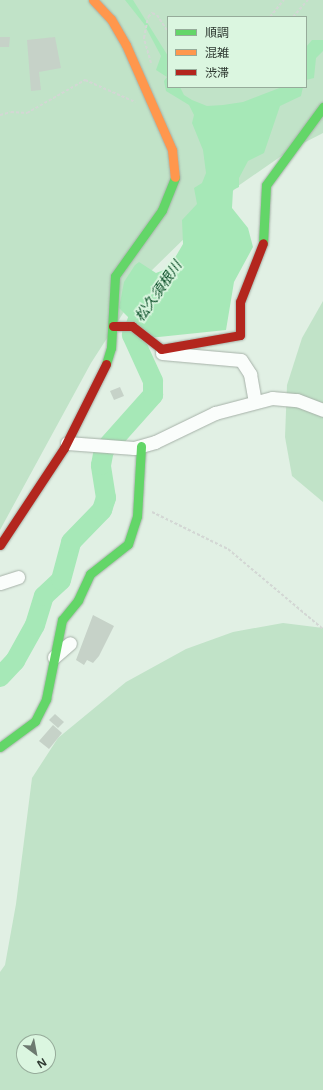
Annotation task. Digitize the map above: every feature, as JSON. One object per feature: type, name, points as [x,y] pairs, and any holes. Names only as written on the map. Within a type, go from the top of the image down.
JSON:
[{"type":"street","points":[[0,545],[67,443],[110,352],[115,276],[162,210],[175,177],[172,150],[118,30],[93,0]]},
{"type":"street","points":[[158,349],[240,335],[240,302],[259,259],[266,233],[266,185],[323,107]]},
{"type":"street","points":[[112,326],[132,326],[158,349],[166,354],[241,360],[250,374],[255,401]]},
{"type":"street","points":[[67,443],[141,446],[215,413],[255,401],[297,400],[323,410]]},
{"type":"street","points":[[0,747],[35,722],[46,699],[62,620],[93,571],[124,549],[138,507],[141,446]]},
{"type":"street","points":[[0,583],[18,577]]},
{"type":"street","points":[[54,657],[70,643]]},
{"type":"path","points":[[271,16],[284,0]]},
{"type":"path","points":[[294,16],[308,0]]},
{"type":"path","points":[[152,66],[144,38],[148,17],[157,15],[167,30]]},
{"type":"path","points":[[0,115],[28,113],[85,80],[136,103],[151,103]]},
{"type":"path","points":[[138,507],[228,549],[323,629]]},
{"type":"shaded area","points":[[0,0],[323,0],[323,133],[290,150],[238,186],[149,273],[91,363],[0,530]]},
{"type":"shaded area","points":[[323,301],[323,502],[292,476],[285,437],[287,385],[302,338]]},
{"type":"shaded area","points":[[283,623],[323,628],[323,1090],[0,1090],[0,972],[5,965],[16,904],[32,778],[58,738],[126,682],[186,649],[233,632]]},
{"type":"water","points":[[125,0],[133,0],[167,54],[167,77],[156,70],[161,56],[144,24]]},
{"type":"water","points":[[312,40],[323,40],[323,51],[316,58],[314,78],[307,80],[307,46]]},
{"type":"water","points":[[167,77],[167,88],[180,88],[184,95],[207,106],[243,102],[279,88],[303,88],[301,96],[280,106],[264,153],[248,161],[239,178],[239,187],[233,190],[232,208],[248,228],[253,247],[234,282],[226,330],[149,338],[119,308],[124,282],[135,265],[139,262],[156,273],[169,268],[183,244],[182,220],[197,204],[194,188],[202,183],[206,173],[203,150],[192,123],[194,115],[189,105],[166,91],[164,81]]},
{"type":"building","points":[[0,37],[10,37],[9,47],[0,47]]},
{"type":"building","points":[[55,37],[61,68],[39,72],[41,90],[31,91],[27,40]]},
{"type":"building","points":[[120,387],[124,396],[114,400],[110,391]]},
{"type":"building","points":[[93,615],[114,626],[99,656],[93,663],[87,660],[84,665],[76,660]]},
{"type":"building","points":[[55,714],[64,722],[58,728],[49,720]]},
{"type":"building","points":[[53,725],[62,733],[49,749],[39,741]]},
{"type":"waterway","name":"松久須根川","points":[[0,677],[15,661],[35,625],[44,596],[61,580],[71,542],[102,510],[106,498],[101,465],[104,450],[153,395],[153,381],[132,335],[141,312]]},
{"type":"traffic: fast","points":[[263,243],[266,185],[323,107]]},
{"type":"traffic: fast","points":[[106,364],[111,348],[115,276],[162,210],[175,177]]},
{"type":"traffic: fast","points":[[0,747],[35,721],[46,699],[62,620],[78,600],[90,574],[128,544],[137,516],[141,446]]},
{"type":"traffic: slow","points":[[93,0],[111,19],[126,45],[172,150],[175,177]]},
{"type":"traffic: jam","points":[[113,326],[132,326],[161,349],[240,335],[240,302],[263,243]]},
{"type":"traffic: jam","points":[[0,545],[64,448],[106,364]]}]
